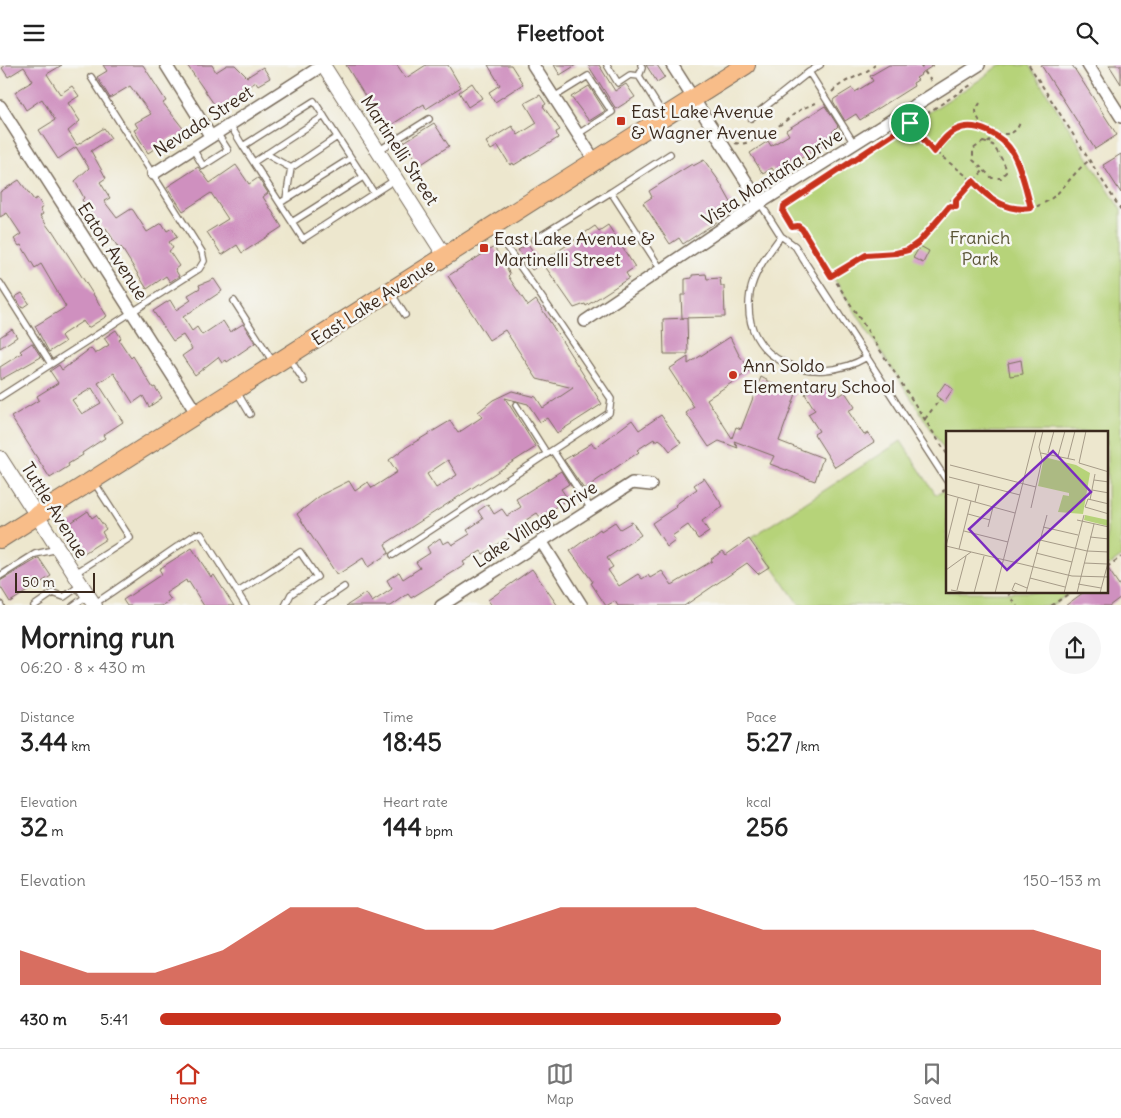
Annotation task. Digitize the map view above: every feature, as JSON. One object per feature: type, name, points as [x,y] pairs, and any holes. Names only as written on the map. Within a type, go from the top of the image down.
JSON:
[{"type":"main road","name":"East Lake Avenue","points":[[0,539],[746,65]]},
{"type":"street","points":[[166,65],[214,135]]},
{"type":"street","name":"Nevada Street","points":[[153,175],[323,65]]},
{"type":"street","name":"Martinelli Street","points":[[323,65],[445,256]]},
{"type":"street","points":[[533,65],[595,161]]},
{"type":"street","points":[[672,65],[760,203]]},
{"type":"street","name":"Vista Montaña Drive","points":[[585,321],[662,271],[760,203],[855,145],[979,65]]},
{"type":"street","points":[[1088,65],[1121,117]]},
{"type":"street","name":"Eaton Avenue","points":[[0,106],[197,414]]},
{"type":"street","name":"Tuttle Avenue","points":[[0,458],[86,593]]},
{"type":"street","name":"Lake Village Drive","points":[[441,605],[632,483],[651,485]]},
{"type":"street","points":[[541,541],[582,605]]},
{"type":"lane","points":[[607,65],[618,83],[630,75],[639,75]]},
{"type":"lane","points":[[639,75],[642,68],[640,65]]},
{"type":"lane","points":[[751,118],[820,65]]},
{"type":"lane","points":[[809,72],[855,145]]},
{"type":"lane","points":[[554,97],[588,75],[612,112],[578,134]]},
{"type":"lane","points":[[639,75],[665,117]]},
{"type":"lane","points":[[0,397],[199,269],[204,261],[202,252],[91,77]]},
{"type":"lane","points":[[243,146],[314,101],[374,193]]},
{"type":"lane","points":[[254,162],[324,116]]},
{"type":"lane","points":[[378,151],[429,119]]},
{"type":"lane","points":[[230,125],[303,239],[396,179]]},
{"type":"lane","points":[[193,149],[203,166],[228,150],[214,135]]},
{"type":"lane","points":[[286,199],[291,168],[337,137]]},
{"type":"lane","points":[[266,154],[291,168]]},
{"type":"lane","points":[[534,240],[670,154]]},
{"type":"lane","points":[[280,203],[351,157]]},
{"type":"lane","points":[[292,222],[363,177]]},
{"type":"lane","points":[[611,191],[662,271]]},
{"type":"lane","points":[[760,203],[781,236],[795,246],[946,479]]},
{"type":"lane","points":[[393,555],[609,413],[611,402],[548,306],[491,227]]},
{"type":"lane","points":[[781,236],[762,262],[750,293],[750,313],[760,341],[779,360],[800,369],[811,371],[837,370],[867,357]]},
{"type":"lane","points":[[0,283],[51,364]]},
{"type":"lane","points":[[390,291],[405,315]]},
{"type":"lane","points":[[234,301],[281,361],[304,381]]},
{"type":"lane","points":[[235,390],[250,414]]},
{"type":"lane","points":[[516,405],[547,454]]},
{"type":"lane","points":[[553,451],[591,509]]},
{"type":"lane","points":[[73,605],[86,593],[130,538],[93,480]]},
{"type":"lane","points":[[34,605],[53,593],[64,597],[86,593],[147,570],[156,560],[196,534],[201,534],[246,605]]},
{"type":"lane","points":[[0,576],[34,554],[58,549]]},
{"type":"lane","points":[[238,592],[300,551],[317,577],[291,594],[285,605]]},
{"type":"lane","points":[[316,605],[344,587]]},
{"type":"path","points":[[734,143],[747,144],[782,125],[803,108],[825,98],[843,81],[866,72],[875,65]]},
{"type":"path","points":[[920,65],[931,81]]},
{"type":"path","points":[[1029,65],[1121,210]]},
{"type":"path","points":[[946,452],[802,229],[798,226],[792,227],[783,212],[784,206],[974,83]]},
{"type":"path","points":[[980,103],[976,110],[978,118],[982,125],[1002,141],[1013,153],[1031,208]]},
{"type":"path","points":[[934,152],[950,134],[960,128],[977,128],[993,133],[1006,134],[1017,129],[1020,122]]},
{"type":"path","points":[[910,123],[934,152],[973,181],[986,196],[1012,208],[1031,208],[1052,198],[1077,169],[1090,160]]},
{"type":"path","points":[[988,143],[993,133]]},
{"type":"path","points":[[988,143],[994,147],[998,157],[1005,164],[1006,172],[1003,177],[994,179],[984,169],[974,162],[972,153],[978,144],[988,143]]},
{"type":"path","points":[[950,206],[956,207],[956,200],[984,169]]},
{"type":"path","points":[[950,206],[949,200],[956,200]]},
{"type":"path","points":[[831,276],[866,255],[896,253],[908,250],[919,242],[950,206]]},
{"type":"path","points":[[924,419],[940,399]]},
{"type":"path","points":[[1108,566],[1121,557]]},
{"type":"path","points":[[1009,593],[1017,605]]},
{"type":"path","points":[[1051,605],[1069,593]]},
{"type":"green space","name":"Franich Park","points":[[999,65],[1029,65],[1121,210],[1121,557],[1108,566],[1108,431],[946,431],[946,452],[802,229],[798,226],[792,227],[783,212],[787,203],[981,79]]},
{"type":"green space","points":[[901,441],[936,495],[946,490],[946,593],[1070,593],[1052,605],[799,605],[752,537]]},
{"type":"building","points":[[6,65],[62,65],[47,74],[60,94],[72,86],[79,96],[68,103],[80,121],[68,131],[77,145],[104,128],[111,138],[91,151],[106,178],[100,182],[110,198],[104,201],[117,218],[131,209],[133,210],[147,232],[162,223],[167,231],[172,228],[177,237],[169,242],[173,248],[169,251],[179,266],[175,269],[179,276],[170,282],[166,276],[147,289],[121,247],[119,249],[106,228],[104,230],[82,200],[84,198],[75,181],[89,168],[76,147],[58,159],[39,130],[55,120],[42,99],[26,110],[15,92],[33,81],[24,67],[8,77],[2,68]]},
{"type":"building","points":[[103,65],[143,65],[166,101],[163,103],[186,132],[176,138],[174,136],[148,153],[134,130],[138,128],[135,123],[151,114],[130,86],[110,98],[97,77],[107,71]]},
{"type":"building","points":[[187,65],[212,65],[216,72],[227,65],[235,65],[247,77],[263,67],[270,78],[258,85],[256,82],[239,93],[240,96],[218,110]]},
{"type":"building","points":[[346,65],[397,65],[406,78],[426,65],[448,65],[461,87],[426,109],[424,104],[385,129]]},
{"type":"building","points":[[488,65],[511,65],[523,84],[495,102],[489,92],[500,85]]},
{"type":"building","points":[[554,65],[576,65],[560,75]]},
{"type":"building","points":[[588,65],[599,65],[615,91],[626,84],[635,97],[616,109]]},
{"type":"building","points":[[646,65],[657,65],[665,77],[657,82]]},
{"type":"building","points":[[889,65],[934,65],[916,78],[918,80],[913,83],[914,86],[860,120],[856,114],[845,121],[833,101],[834,99],[852,88],[855,92],[873,81],[870,76]]},
{"type":"building","points":[[1041,65],[1072,65],[1117,135],[1095,149]]},
{"type":"building","points":[[1109,65],[1121,65],[1121,84]]},
{"type":"building","points":[[472,83],[482,98],[468,107],[459,92]]},
{"type":"building","points":[[589,86],[605,111],[589,121],[571,97]]},
{"type":"building","points":[[540,95],[546,104],[543,106],[560,130],[556,132],[558,138],[514,165],[513,163],[510,165],[498,146],[491,150],[486,142],[512,126],[518,135],[537,123],[525,103]]},
{"type":"building","points":[[825,106],[838,126],[832,132],[833,134],[828,137],[830,140],[776,174],[772,168],[763,174],[750,153],[768,141],[771,146],[789,135],[786,130]]},
{"type":"building","points":[[434,123],[449,146],[420,165],[404,142]]},
{"type":"building","points":[[1121,154],[1121,193],[1103,165]]},
{"type":"building","points":[[704,160],[733,206],[724,214],[726,216],[683,244],[679,238],[670,244],[643,203],[652,197],[649,191],[692,164],[693,166]]},
{"type":"building","points":[[236,165],[249,184],[258,178],[268,193],[263,197],[282,227],[242,253],[237,245],[222,255],[207,232],[228,219],[211,193],[183,211],[167,187],[198,167],[210,183]]},
{"type":"building","points":[[19,180],[34,200],[37,198],[43,207],[40,209],[43,214],[40,216],[52,230],[107,316],[88,328],[83,321],[63,334],[61,336],[65,342],[49,352],[35,326],[66,307],[41,264],[35,268],[21,245],[19,246],[14,239],[21,234],[7,213],[0,217],[0,192]]},
{"type":"building","points":[[608,225],[635,267],[626,273],[629,278],[586,306],[585,304],[574,308],[542,262],[595,226],[599,231]]},
{"type":"building","points":[[528,244],[541,264],[532,270],[518,250]]},
{"type":"building","points":[[920,246],[929,251],[923,263],[913,258]]},
{"type":"building","points":[[494,247],[510,274],[508,276],[528,306],[536,300],[602,404],[557,433],[547,418],[540,422],[528,404],[505,398],[536,447],[385,544],[389,553],[368,567],[363,558],[337,575],[297,514],[321,495],[349,481],[355,491],[368,482],[372,488],[397,472],[389,460],[405,448],[450,421],[458,433],[482,417],[478,412],[493,400],[512,391],[536,397],[543,408],[573,388],[537,379],[505,330],[489,340],[448,276]],"holes":[[[448,460],[457,475],[436,488],[427,474]]]},
{"type":"building","points":[[706,274],[707,279],[720,278],[721,286],[724,286],[725,317],[682,318],[681,295],[685,295],[685,279],[692,278],[692,275]]},
{"type":"building","points":[[214,279],[222,291],[183,317],[192,331],[197,327],[202,335],[223,321],[230,332],[243,324],[255,343],[227,362],[226,360],[222,363],[218,357],[195,375],[182,356],[192,349],[183,335],[173,341],[153,311],[170,300],[176,310],[191,300],[188,295],[200,288],[199,285]]},
{"type":"building","points":[[22,293],[29,303],[22,308],[15,297]]},
{"type":"building","points":[[687,318],[688,354],[664,354],[663,319]]},
{"type":"building","points":[[12,329],[17,337],[0,348],[0,337]]},
{"type":"building","points":[[116,330],[121,338],[119,340],[131,358],[133,356],[153,388],[155,387],[162,398],[149,407],[143,396],[133,403],[114,373],[98,383],[123,422],[103,435],[105,438],[82,453],[83,455],[68,464],[69,466],[50,478],[11,417],[39,400],[37,396],[58,383],[50,371],[59,365],[62,370],[91,348],[95,354],[109,345],[104,338]],"holes":[[[92,388],[101,403],[82,414],[72,400]]]},
{"type":"building","points":[[730,337],[739,355],[751,370],[707,399],[732,438],[736,427],[741,429],[761,377],[778,386],[797,391],[779,441],[823,458],[815,481],[770,464],[774,456],[734,441],[738,448],[719,441],[709,447],[686,413],[694,407],[669,369],[688,357],[688,364]]},
{"type":"building","points":[[32,343],[41,357],[0,380],[0,367],[22,353],[20,351]]},
{"type":"building","points":[[1021,360],[1023,374],[1010,376],[1008,363]]},
{"type":"building","points":[[823,382],[826,387],[831,384],[839,396],[845,392],[855,407],[848,411],[864,435],[868,433],[874,442],[835,467],[814,434],[819,431],[808,414],[815,410],[805,394]]},
{"type":"building","points":[[945,383],[953,389],[944,402],[936,396]]},
{"type":"building","points":[[661,415],[681,443],[670,451],[659,439],[655,442],[654,439],[637,450],[639,452],[584,489],[564,460],[592,443],[595,448],[632,420],[639,430]]},
{"type":"building","points":[[561,471],[569,484],[561,489],[568,499],[540,517],[537,513],[516,528],[519,532],[483,554],[481,551],[463,562],[465,565],[411,598],[408,594],[392,605],[348,605],[366,593],[372,602],[392,589],[387,580],[399,572],[403,579],[420,568],[416,562],[430,553],[427,547],[440,538],[443,544],[449,541],[452,545],[470,534],[467,530],[483,519],[478,511],[488,504],[494,514],[502,509],[507,516],[521,507],[516,499]]},
{"type":"building","points":[[704,478],[723,506],[702,521],[709,532],[698,539],[688,525],[672,536],[675,541],[667,547],[652,523],[676,507],[675,505],[697,489],[694,485]]},
{"type":"building","points":[[88,511],[92,518],[96,515],[106,529],[102,532],[106,539],[81,555],[63,528]]},
{"type":"building","points":[[615,522],[620,529],[632,522],[641,535],[607,558],[613,567],[608,570],[619,586],[638,574],[642,579],[648,575],[650,578],[662,571],[672,585],[712,561],[711,559],[723,551],[726,555],[749,539],[769,567],[758,574],[747,563],[685,605],[617,605],[615,601],[605,605],[591,583],[593,582],[570,551],[600,529],[601,531]]},
{"type":"building","points":[[192,548],[211,577],[214,575],[233,605],[203,605],[186,580],[166,593],[171,600],[164,605],[126,605],[123,600],[162,574],[159,569]]},
{"type":"building","points":[[39,558],[51,576],[10,602],[0,586],[0,581]]},
{"type":"building","points":[[1108,568],[1121,588],[1121,597],[1110,605],[1066,605],[1083,593],[1108,593]]},
{"type":"building","points":[[532,569],[557,605],[491,605],[488,600]]},
{"type":"place","name":"East Lake Avenue & Wagner Avenue","points":[[621,121]]},
{"type":"place","name":"East Lake Avenue & Martinelli Street","points":[[484,248]]},
{"type":"place","name":"Ann Soldo Elementary School","points":[[733,375]]},
{"type":"route","points":[[910,123],[922,140],[934,152],[956,129],[964,127],[977,128],[998,137],[1006,143],[1015,158],[1031,208],[1012,208],[998,203],[986,196],[973,181],[956,200],[956,207],[950,206],[913,247],[902,253],[866,255],[831,276],[802,229],[798,226],[792,227],[783,212],[784,206],[910,123]]}]
